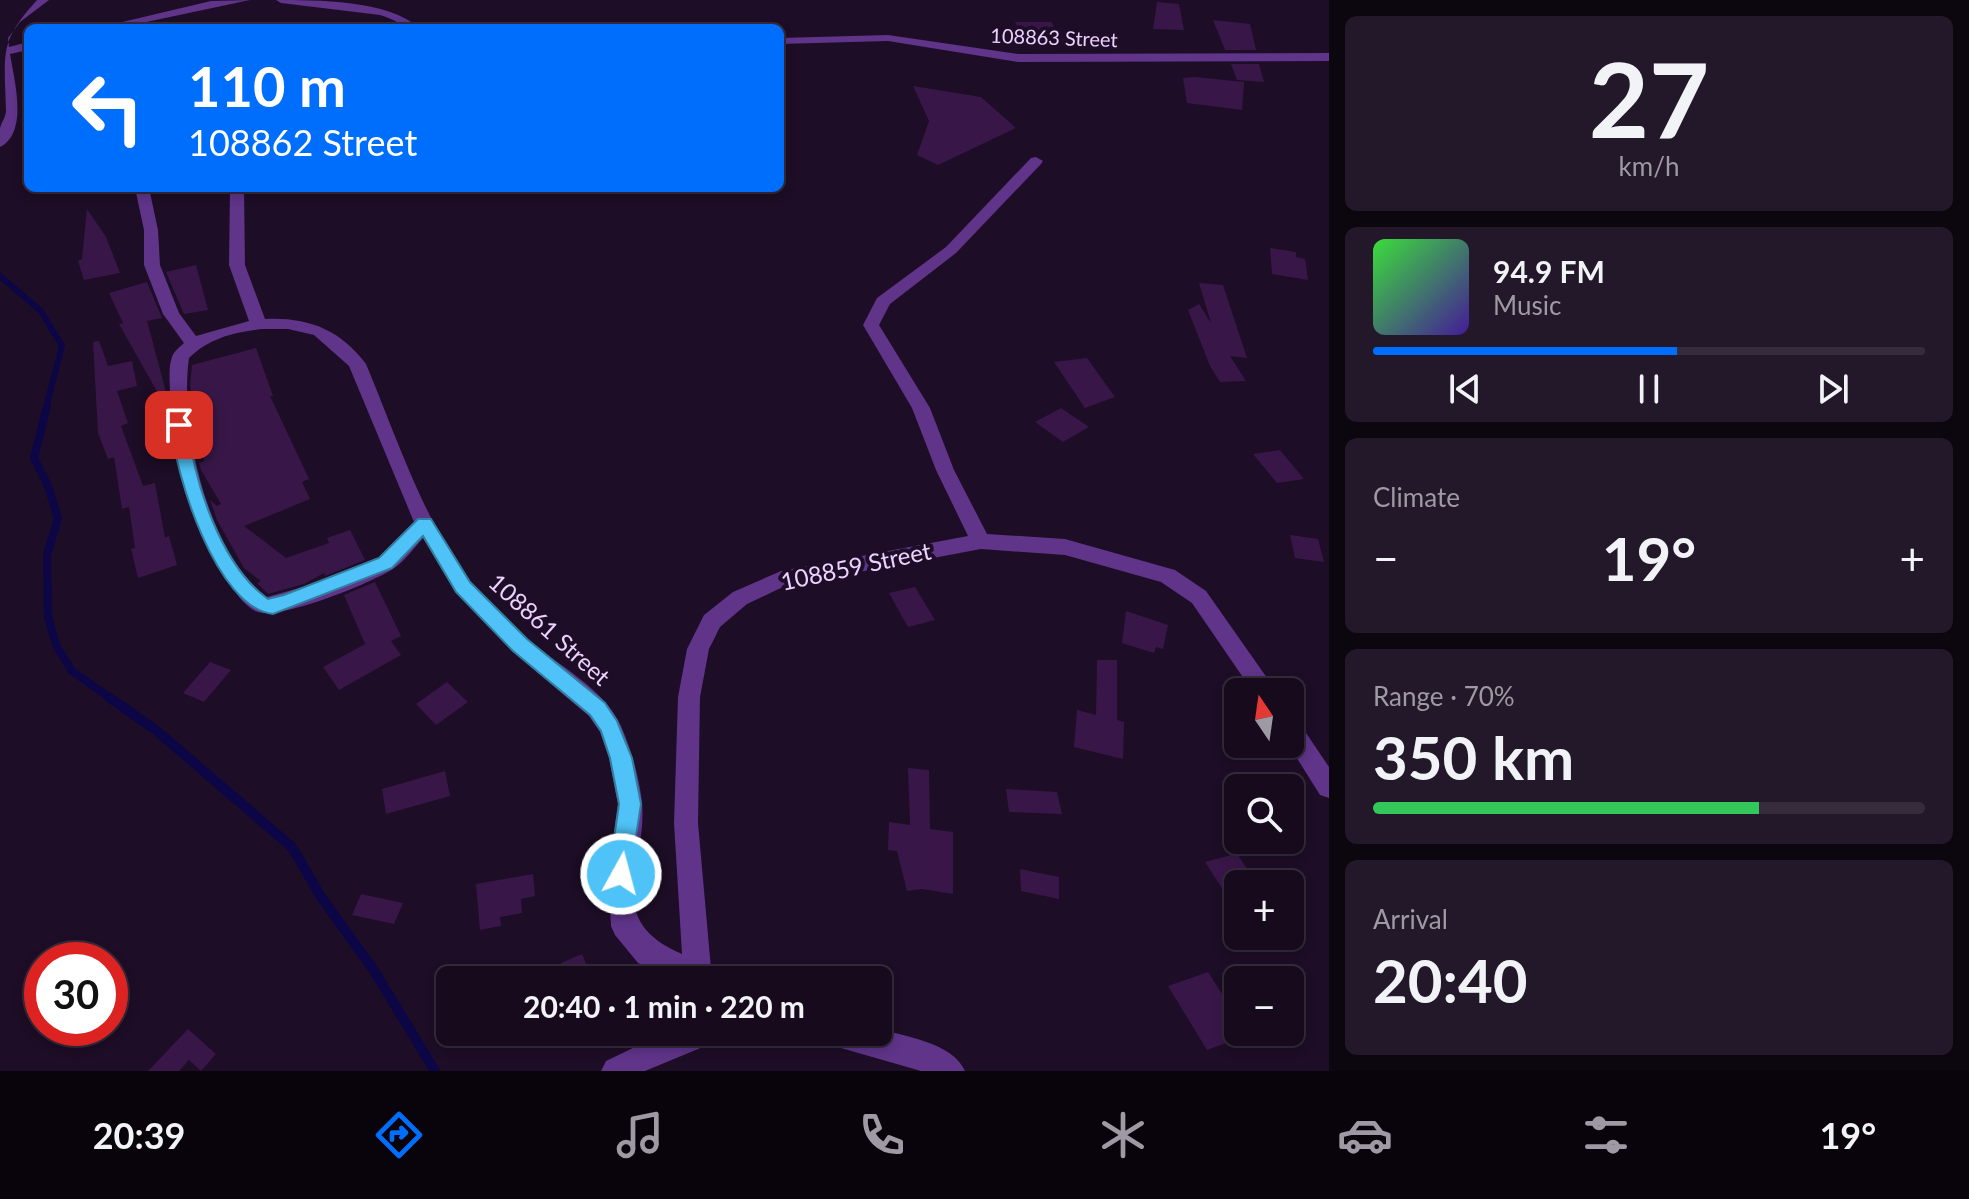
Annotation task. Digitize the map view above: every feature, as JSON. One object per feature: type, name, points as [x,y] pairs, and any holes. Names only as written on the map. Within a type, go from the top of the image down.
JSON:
[{"type":"street","points":[[0,143],[13,114],[2,52],[3,31],[44,0]]},
{"type":"street","points":[[121,24],[211,4],[245,0]]},
{"type":"street","points":[[281,0],[380,12],[396,16],[407,24]]},
{"type":"street","name":"108863 Street","points":[[784,41],[908,40],[1018,58],[1329,57]]},
{"type":"street","points":[[2,52],[24,47]]},
{"type":"street","points":[[981,541],[945,470],[921,408],[871,325],[883,301],[951,250],[1036,161]]},
{"type":"street","points":[[143,192],[151,230],[152,265],[171,314],[193,343]]},
{"type":"street","points":[[237,192],[237,265],[259,325],[206,336],[193,343],[181,356],[178,366],[182,453],[193,494],[223,559],[252,597],[263,606],[273,607],[385,563],[425,524]]},
{"type":"street","name":"108861 Street","points":[[259,325],[283,323],[310,327],[341,345],[361,374],[425,524],[463,587],[520,645],[597,709],[610,728],[621,758],[630,804],[621,874],[624,926],[648,953],[676,966]]},
{"type":"street","name":"108859 Street","points":[[696,966],[686,823],[689,697],[698,649],[712,621],[740,598],[781,579],[981,541],[1065,547],[1168,576],[1199,597],[1256,678]]},
{"type":"street","points":[[1304,749],[1329,787]]},
{"type":"street","points":[[616,1071],[666,1046]]},
{"type":"street","points":[[889,1046],[917,1053],[950,1071]]},
{"type":"building","points":[[1157,2],[1179,4],[1184,30],[1153,29]]},
{"type":"building","points":[[1213,20],[1250,24],[1256,50],[1225,50]]},
{"type":"building","points":[[1015,22],[1051,22],[1068,45],[1028,46]]},
{"type":"building","points":[[1231,64],[1259,64],[1264,82],[1237,80]]},
{"type":"building","points":[[1183,78],[1244,82],[1242,110],[1187,103]]},
{"type":"building","points":[[913,86],[981,97],[1016,128],[938,165],[917,155],[929,121]]},
{"type":"building","points":[[87,209],[106,237],[120,273],[84,280],[78,261],[82,259]]},
{"type":"building","points":[[1270,248],[1296,252],[1296,257],[1305,259],[1308,280],[1272,274]]},
{"type":"building","points":[[196,265],[208,310],[184,314],[166,272]]},
{"type":"building","points":[[147,282],[162,318],[147,321],[166,392],[159,395],[119,324],[123,323],[109,293]]},
{"type":"building","points":[[1199,283],[1223,285],[1247,358],[1230,356],[1246,381],[1220,382],[1210,366],[1188,310],[1199,304],[1211,323]]},
{"type":"building","points":[[99,341],[108,366],[132,361],[137,386],[117,391],[128,423],[121,426],[143,486],[155,483],[165,538],[169,536],[177,565],[138,578],[131,549],[135,548],[129,507],[122,509],[114,457],[108,459],[98,433],[93,342]]},
{"type":"building","points":[[256,348],[273,396],[270,396],[309,479],[302,482],[310,499],[244,526],[286,558],[329,543],[327,538],[350,530],[365,560],[325,576],[324,573],[304,584],[268,594],[257,583],[261,581],[244,568],[217,520],[210,500],[217,506],[221,504],[199,463],[204,461],[200,415],[194,416],[190,386],[192,365]]},
{"type":"building","points":[[1087,358],[1115,397],[1085,408],[1054,362]]},
{"type":"building","points":[[1061,408],[1089,427],[1063,442],[1035,422]]},
{"type":"building","points":[[1280,450],[1304,479],[1277,483],[1253,454]]},
{"type":"building","points":[[1290,535],[1318,539],[1324,562],[1295,558]]},
{"type":"building","points":[[375,582],[401,636],[391,641],[401,655],[339,690],[323,667],[365,644],[344,595]]},
{"type":"building","points":[[915,587],[935,620],[908,627],[889,593]]},
{"type":"building","points":[[1126,611],[1168,625],[1163,649],[1156,647],[1154,653],[1122,643]]},
{"type":"building","points":[[1097,660],[1117,660],[1117,720],[1124,722],[1123,759],[1074,747],[1077,710],[1096,715]]},
{"type":"building","points":[[210,662],[231,670],[204,702],[183,693]]},
{"type":"building","points":[[447,682],[468,702],[436,725],[416,704]]},
{"type":"building","points":[[908,768],[929,770],[930,829],[953,832],[953,894],[922,889],[907,891],[897,851],[888,850],[889,822],[910,825]]},
{"type":"building","points":[[445,771],[450,796],[386,814],[382,789]]},
{"type":"building","points":[[1006,789],[1057,792],[1062,814],[1009,812]]},
{"type":"building","points":[[1238,855],[1248,870],[1224,870],[1224,891],[1205,862]]},
{"type":"building","points":[[1020,869],[1059,877],[1059,899],[1021,891]]},
{"type":"building","points":[[533,874],[535,896],[521,899],[522,913],[500,917],[501,926],[480,930],[476,884]]},
{"type":"building","points":[[361,894],[403,903],[394,924],[352,915]]},
{"type":"building","points":[[582,954],[587,966],[562,966],[561,963]]},
{"type":"building","points":[[1208,972],[1224,997],[1224,1044],[1207,1050],[1168,986]]},
{"type":"building","points":[[188,1029],[216,1054],[201,1071],[189,1060],[179,1071],[148,1071]]},
{"type":"waterway","points":[[0,276],[41,311],[62,346],[46,408]]},
{"type":"waterway","points":[[47,406],[34,458],[48,486],[58,518],[47,555],[48,616],[56,645],[72,671],[113,700]]},
{"type":"waterway","points":[[110,698],[157,731],[292,847],[321,897],[373,969],[435,1071]]},
{"type":"route","points":[[179,425],[182,453],[193,494],[223,559],[252,597],[263,606],[273,607],[291,601],[385,563],[425,524],[463,587],[520,645],[597,709],[610,728],[621,758],[630,804],[621,874]]}]
